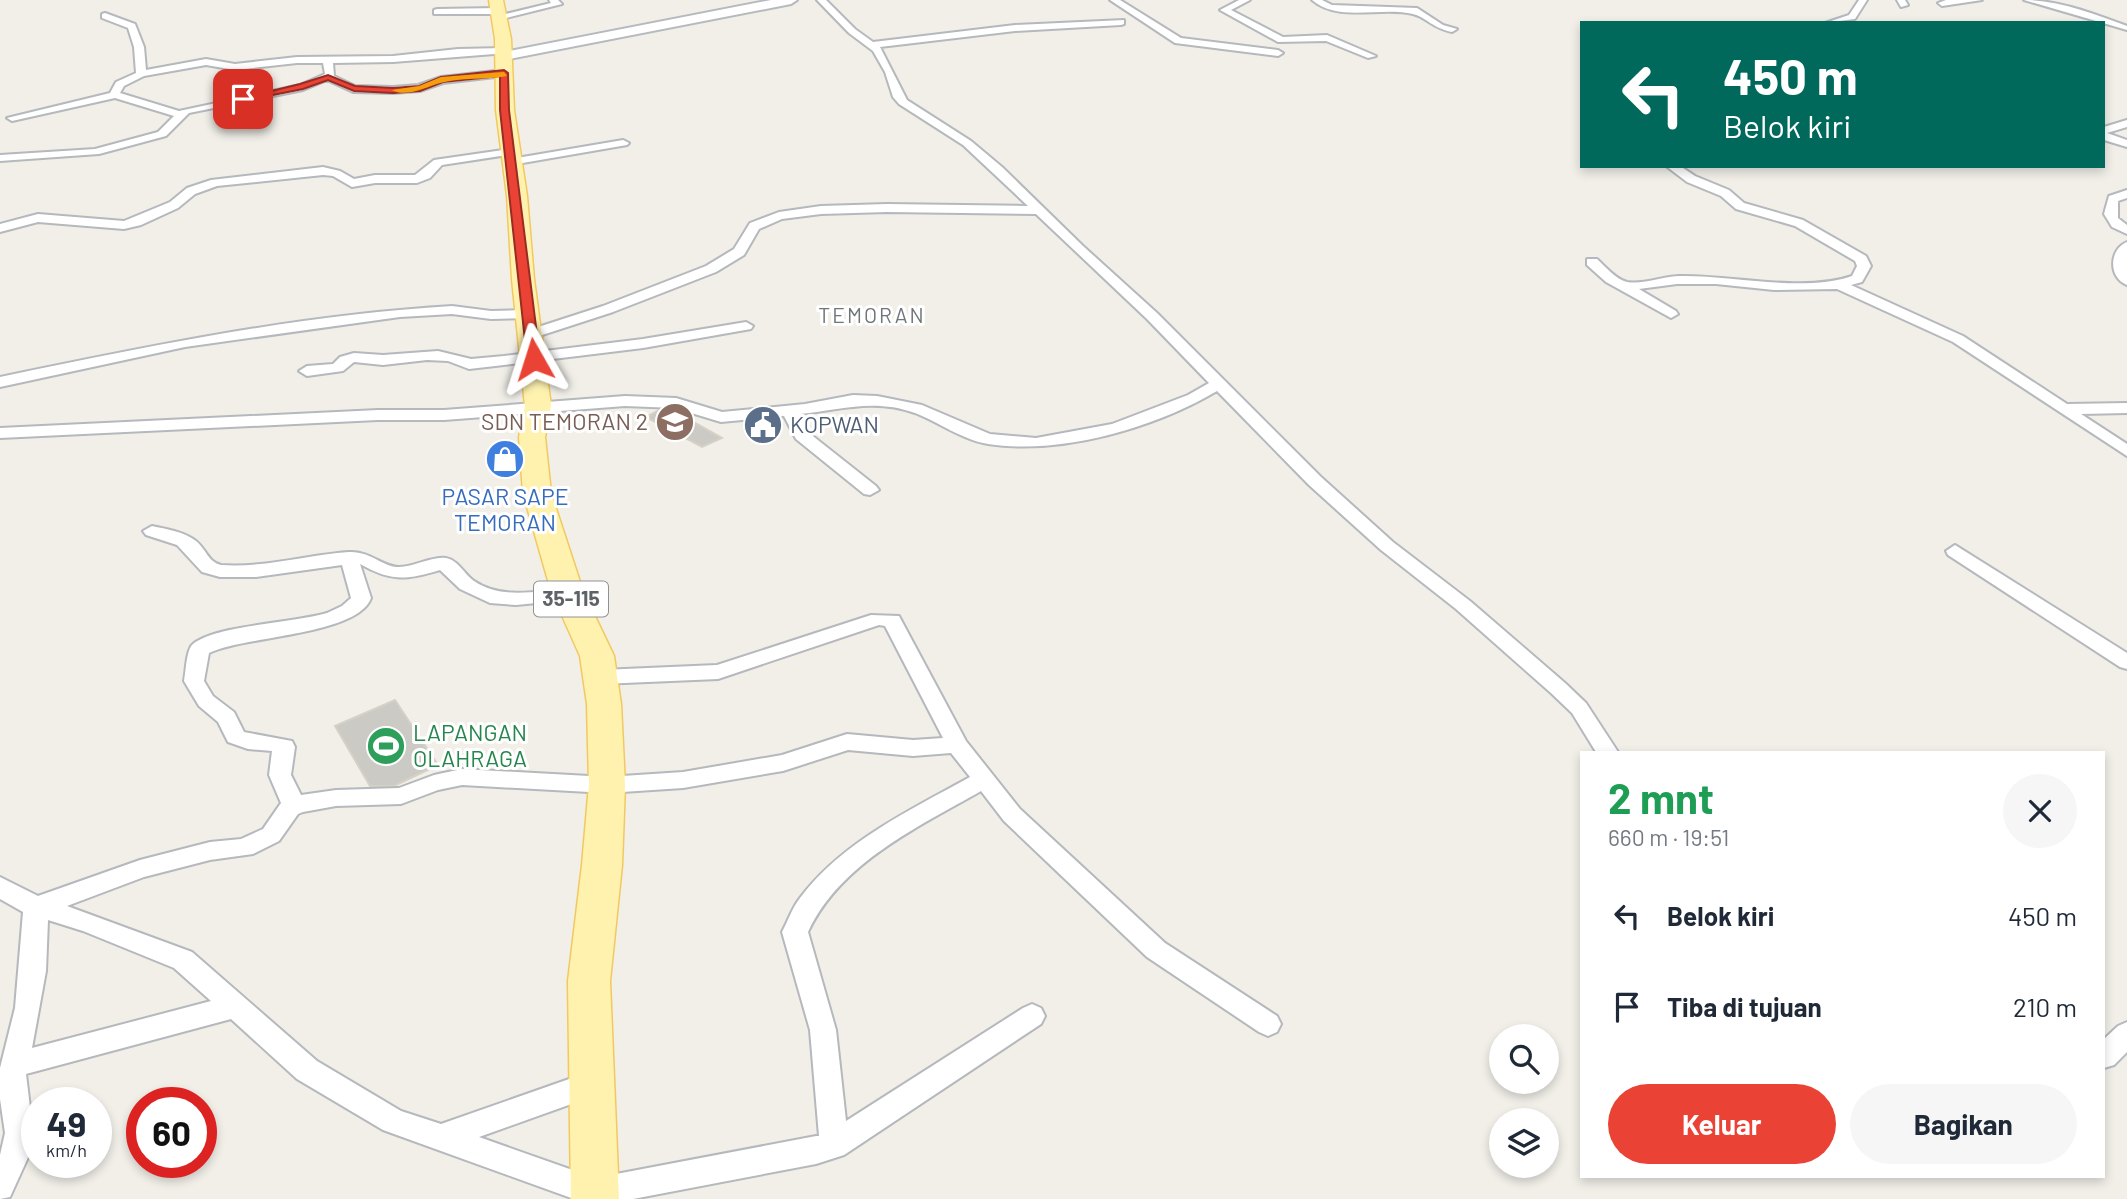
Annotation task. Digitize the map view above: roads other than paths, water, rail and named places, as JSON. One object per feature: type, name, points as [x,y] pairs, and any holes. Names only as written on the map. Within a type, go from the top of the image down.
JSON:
[{"type":"main road","name":"35-115","points":[[497,9],[504,60],[510,157],[538,406],[532,437],[537,493],[568,594],[597,656],[601,677],[607,785],[602,865],[589,981],[595,1195]]},
{"type":"street","points":[[437,12],[558,4],[553,0]]},
{"type":"street","points":[[12,118],[116,95],[180,114],[204,106],[293,89],[328,77],[354,89],[420,88],[504,60],[791,0]]},
{"type":"street","points":[[821,0],[885,60],[895,90],[903,102],[967,143],[1040,209],[1152,316],[1315,481],[1387,546],[1463,605],[1579,708],[1606,751]]},
{"type":"street","points":[[1114,0],[1178,41],[1278,53]]},
{"type":"street","points":[[1246,0],[1224,10],[1281,40],[1327,38],[1371,56]]},
{"type":"street","points":[[1316,0],[1330,8],[1417,11],[1440,27],[1452,29]]},
{"type":"street","points":[[1839,21],[1853,18],[1863,0]]},
{"type":"street","points":[[1942,3],[1979,0]]},
{"type":"street","points":[[2028,0],[2104,21]]},
{"type":"street","points":[[105,16],[129,24],[135,30],[141,74]]},
{"type":"street","points":[[2105,21],[2124,28]]},
{"type":"street","points":[[872,45],[1015,28],[1121,22]]},
{"type":"street","points":[[116,95],[120,84],[141,74],[212,62],[235,67],[297,60],[504,60]]},
{"type":"street","points":[[328,61],[328,77]]},
{"type":"street","points":[[0,158],[95,152],[162,134],[176,122],[180,114]]},
{"type":"street","points":[[2105,134],[2127,123]]},
{"type":"street","points":[[2105,134],[2127,144]]},
{"type":"street","points":[[0,228],[38,218],[124,225],[137,222],[178,203],[191,191],[225,180],[323,171],[336,173],[352,183],[375,179],[411,180],[426,174],[438,162],[510,157],[623,143]]},
{"type":"street","points":[[1625,286],[1690,280],[1799,287],[1839,285],[1857,279],[1864,266],[1861,259],[1798,223],[1740,206],[1725,193],[1691,179],[1675,168]]},
{"type":"street","points":[[2127,194],[2113,199],[2108,214],[2109,219],[2127,230]]},
{"type":"street","points":[[307,371],[338,368],[345,360],[359,358],[381,361],[413,355],[459,357],[469,363],[531,335],[711,269],[739,252],[754,226],[779,216],[821,210],[887,208],[1040,209]]},
{"type":"street","points":[[2127,246],[2121,253],[2120,268],[2127,281]]},
{"type":"street","points":[[1592,262],[1611,279],[1671,314]]},
{"type":"street","points":[[1839,285],[1958,339],[2127,452]]},
{"type":"street","points":[[0,382],[185,343],[400,313],[452,310],[491,315],[531,335],[663,342],[746,326]]},
{"type":"street","points":[[0,433],[379,415],[443,415],[538,406],[650,401],[684,404],[721,417],[790,411],[853,400],[877,401],[930,413],[986,439],[1036,443],[1116,428],[1194,398],[1218,384]]},
{"type":"street","points":[[2065,409],[2127,408]]},
{"type":"street","points":[[790,411],[802,436],[870,490]]},
{"type":"street","points":[[152,531],[182,541],[191,547],[207,567],[216,570],[243,571],[349,558],[365,559],[385,571],[395,573],[413,572],[443,563],[468,586],[485,596],[500,599],[568,594]]},
{"type":"street","points":[[1955,551],[2127,662]]},
{"type":"street","points":[[294,805],[279,775],[284,747],[236,737],[226,717],[206,701],[196,686],[198,652],[204,645],[221,639],[326,620],[350,612],[361,598],[349,558]]},
{"type":"street","points":[[601,677],[718,672],[887,618],[892,620],[957,746],[1012,814],[1156,950],[1268,1024]]},
{"type":"street","points":[[36,907],[140,869],[202,852],[245,848],[271,835],[294,805],[336,798],[401,796],[434,783],[462,777],[607,785],[714,777],[783,763],[848,742],[913,748],[957,746]]},
{"type":"street","points":[[834,1145],[823,1030],[796,932],[800,916],[820,887],[897,828],[983,780]]},
{"type":"street","points":[[0,887],[36,907],[88,922],[183,960],[307,1070],[393,1121],[443,1136],[595,1195],[834,1145],[1032,1016]]},
{"type":"street","points":[[0,1187],[16,1153],[19,1133],[11,1094],[14,1065],[29,1009],[36,907]]},
{"type":"street","points":[[14,1065],[235,1006]]},
{"type":"street","points":[[2105,1055],[2127,1034]]},
{"type":"street","points":[[443,1136],[592,1084]]},
{"type":"place","name":"SDN TEMORAN 2","points":[[675,422]]},
{"type":"place","name":"KOPWAN","points":[[763,425]]},
{"type":"place","name":"PASAR SAPE TEMORAN","points":[[505,459]]},
{"type":"place","name":"LAPANGAN OLAHRAGA","points":[[386,746]]},
{"type":"district","name":"TEMORAN","points":[[872,316]]}]
